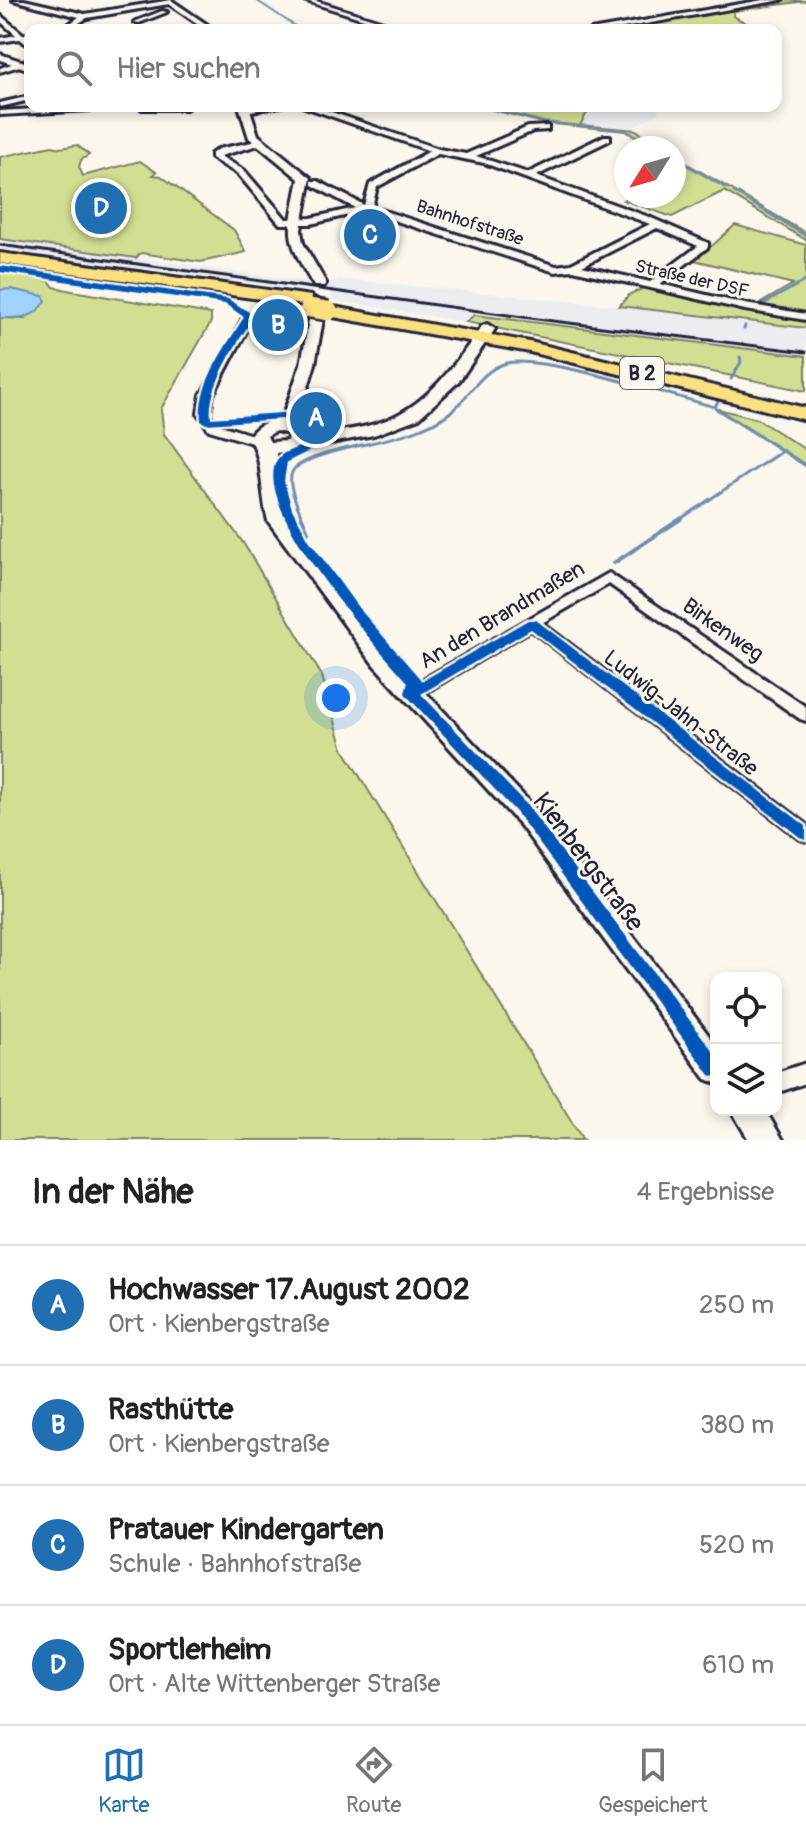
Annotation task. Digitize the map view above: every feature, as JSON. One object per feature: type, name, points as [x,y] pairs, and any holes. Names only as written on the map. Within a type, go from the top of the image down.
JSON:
[{"type":"main road","name":"B 2","points":[[0,258],[319,301],[622,358],[806,406]]},
{"type":"main road","name":"B 2","points":[[0,264],[319,301]]},
{"type":"main road","name":"B 2","points":[[484,333],[806,414]]},
{"type":"main road","points":[[278,437],[326,438],[382,427],[427,407],[444,391],[484,333]]},
{"type":"main road","name":"Kienbergstraße","points":[[278,437],[269,473],[274,510],[291,542],[369,645],[521,808],[710,1061]]},
{"type":"main road","points":[[750,1116],[768,1140]]},
{"type":"street","points":[[16,0],[85,16]]},
{"type":"street","points":[[306,0],[386,24]]},
{"type":"street","points":[[632,24],[778,0]]},
{"type":"street","points":[[74,24],[85,16],[169,1],[204,24]]},
{"type":"street","points":[[137,22],[184,9]]},
{"type":"street","points":[[0,17],[24,35]]},
{"type":"street","points":[[0,40],[24,36]]},
{"type":"street","points":[[0,57],[24,65]]},
{"type":"street","points":[[0,70],[24,66]]},
{"type":"street","points":[[0,96],[24,98]]},
{"type":"street","points":[[0,105],[24,99]]},
{"type":"street","points":[[0,113],[24,112]]},
{"type":"street","points":[[246,112],[253,136],[303,175],[306,183],[296,222],[297,243],[319,301]]},
{"type":"street","points":[[323,112],[437,151],[529,176],[705,245],[651,286]]},
{"type":"street","points":[[467,157],[531,129],[545,128]]},
{"type":"street","points":[[529,176],[607,138]]},
{"type":"street","points":[[259,142],[221,151],[214,156],[241,172],[279,220],[296,222],[365,208],[369,205],[373,186],[437,151]]},
{"type":"street","name":"Bahnhofstraße","points":[[315,183],[365,208],[545,267],[573,267]]},
{"type":"street","points":[[573,267],[655,225]]},
{"type":"street","name":"Straße der DSF","points":[[573,267],[767,312],[806,317]]},
{"type":"street","name":"Kienbergstraße","points":[[278,437],[308,364],[319,301]]},
{"type":"street","points":[[249,316],[205,404],[204,414],[209,423],[232,433],[278,437]]},
{"type":"street","name":"An den Brandmaßen","points":[[412,693],[603,580],[615,580]]},
{"type":"street","name":"Birkenweg","points":[[615,580],[806,715]]},
{"type":"street","name":"Ludwig-Jahn-Straße","points":[[532,623],[806,834]]},
{"type":"street","points":[[782,1081],[806,1073]]},
{"type":"shaded area","points":[[582,112],[658,112],[637,125],[636,130],[580,125],[587,113]]},
{"type":"shaded area","points":[[0,239],[311,282],[312,291],[0,250]]},
{"type":"shaded area","points":[[339,279],[806,328],[806,356],[475,315],[466,322],[332,300],[328,283]]},
{"type":"green space","points":[[786,0],[806,1],[734,11],[733,16],[748,24],[640,24]]},
{"type":"green space","points":[[501,112],[582,112],[587,113],[580,125],[636,130],[644,136],[634,136],[626,131],[543,123]]},
{"type":"green space","points":[[77,145],[89,155],[81,160],[79,167],[83,176],[140,161],[156,172],[153,175],[161,176],[234,230],[246,252],[201,262],[141,253],[136,258],[0,239],[0,157],[52,146]]},
{"type":"green space","points":[[686,163],[806,233],[806,240],[724,191],[672,217],[646,208],[686,208]]},
{"type":"green space","points":[[735,225],[806,245],[806,314],[756,306],[793,284],[690,259],[713,245]]},
{"type":"green space","points":[[0,272],[49,281],[54,287],[72,291],[211,314],[211,322],[161,409],[164,434],[244,544],[322,676],[343,749],[583,1140],[0,1140],[0,318],[26,319],[0,290]]},
{"type":"green space","points":[[646,287],[806,319],[806,328],[619,306],[630,294]]},
{"type":"green space","points":[[474,315],[806,356],[806,391],[466,322]]},
{"type":"green space","points":[[718,409],[757,419],[806,450],[806,465]]},
{"type":"water","points":[[11,289],[43,296],[46,301],[31,315],[0,318],[0,290]]},
{"type":"building","points":[[374,228],[389,244],[371,248],[356,231]]},
{"type":"waterway","points":[[256,0],[292,24]]},
{"type":"waterway","points":[[505,112],[544,122],[625,130],[634,135]]},
{"type":"waterway","points":[[630,133],[636,136]]},
{"type":"waterway","points":[[686,164],[726,188]]},
{"type":"waterway","points":[[734,192],[806,236]]},
{"type":"waterway","points":[[587,275],[754,313]]},
{"type":"waterway","points":[[760,306],[806,280]]},
{"type":"waterway","points":[[731,379],[741,362],[740,357]]},
{"type":"waterway","points":[[303,520],[291,486],[295,468],[320,456],[391,438],[430,424],[453,410],[491,371],[507,363],[525,362],[578,371],[715,407]]},
{"type":"waterway","points":[[715,407],[719,399]]},
{"type":"waterway","points":[[715,407],[806,466]]},
{"type":"waterway","points":[[681,519],[782,451]]},
{"type":"waterway","points":[[302,518],[308,532]]},
{"type":"waterway","points":[[614,563],[681,519]]},
{"type":"railway","points":[[0,245],[545,320],[806,352]]},
{"type":"cycle path","points":[[0,269],[228,302],[249,316],[212,383],[205,410],[206,421],[282,416],[299,418],[313,430],[309,447],[282,461],[278,481],[286,509],[327,575],[415,681],[412,693]]},
{"type":"cycle path","points":[[412,693],[532,623],[806,834]]},
{"type":"cycle path","points":[[412,693],[521,808],[710,1061]]},
{"type":"place","name":"Sportlerheim","points":[[101,208]]},
{"type":"place","name":"Pratauer Kindergarten","points":[[370,235]]},
{"type":"place","name":"Rasthütte","points":[[278,325]]},
{"type":"place","name":"Hochwasser 17.August 2002","points":[[316,418]]}]
